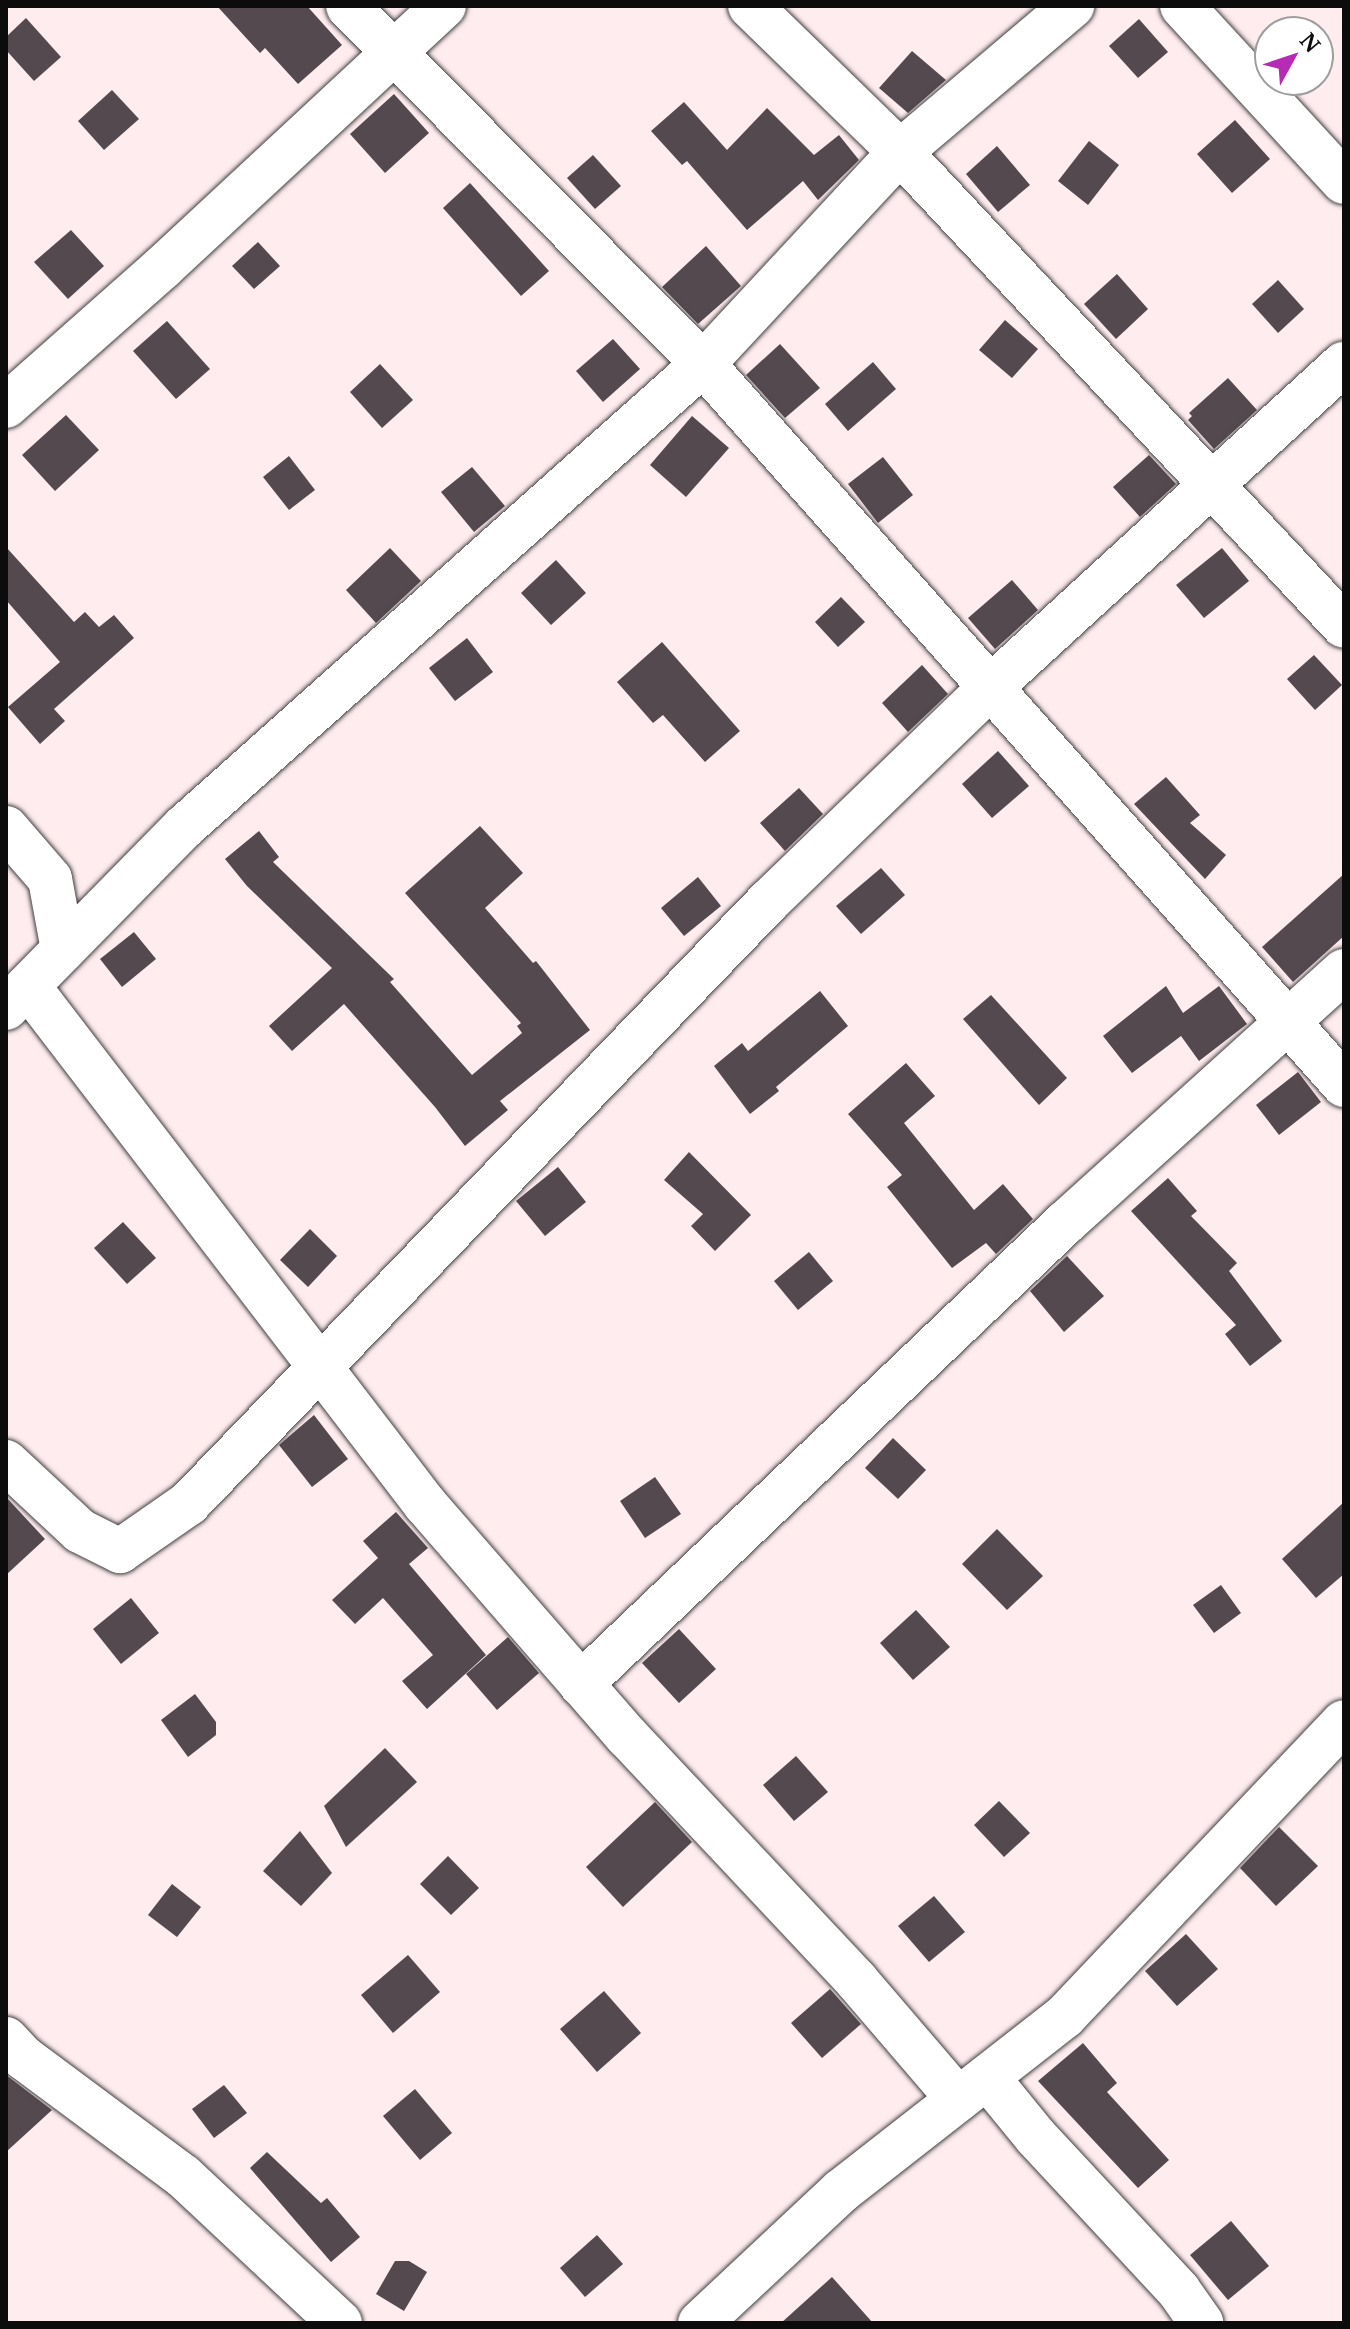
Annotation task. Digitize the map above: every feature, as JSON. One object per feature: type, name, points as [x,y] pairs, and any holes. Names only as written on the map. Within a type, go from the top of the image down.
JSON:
[{"type":"street","points":[[348,6],[703,364],[1344,1085]]},
{"type":"street","points":[[6,406],[444,6]]},
{"type":"street","points":[[750,6],[900,152],[1344,626]]},
{"type":"street","points":[[1072,6],[900,152],[703,364],[184,827],[17,997],[321,1367],[425,1504],[581,1684],[856,1980],[973,2088],[1036,2137],[1179,2291],[1201,2323]]},
{"type":"street","points":[[1182,6],[1344,182]]},
{"type":"street","points":[[6,1462],[80,1531],[120,1551],[189,1503],[769,901],[992,686],[1344,364]]},
{"type":"street","points":[[6,828],[50,879],[63,950]]},
{"type":"street","points":[[581,1684],[1065,1223],[1344,971]]},
{"type":"street","points":[[700,2323],[841,2191],[1065,2016],[1344,1722]]},
{"type":"street","points":[[6,2039],[24,2058],[183,2176],[340,2323]]},
{"type":"building","points":[[217,6],[307,6],[342,45],[298,84],[265,48],[260,53]]},
{"type":"building","points":[[26,18],[61,57],[34,81],[6,50],[6,37]]},
{"type":"building","points":[[1139,19],[1168,52],[1138,78],[1109,46]]},
{"type":"building","points":[[912,51],[946,80],[908,113],[879,88]]},
{"type":"building","points":[[112,90],[139,119],[104,150],[78,121]]},
{"type":"building","points":[[394,94],[429,133],[385,173],[350,134]]},
{"type":"building","points":[[684,102],[727,150],[767,108],[814,155],[839,135],[859,160],[818,200],[803,181],[747,230],[687,161],[682,165],[651,131]]},
{"type":"building","points":[[1235,120],[1270,159],[1232,193],[1197,154]]},
{"type":"building","points":[[1089,141],[1119,165],[1088,205],[1058,181]]},
{"type":"building","points":[[997,146],[1030,185],[998,212],[966,174]]},
{"type":"building","points":[[593,155],[621,186],[595,209],[567,178]]},
{"type":"building","points":[[470,183],[549,271],[521,296],[443,208]]},
{"type":"building","points":[[71,230],[104,266],[68,299],[34,262]]},
{"type":"building","points":[[258,242],[280,266],[254,289],[232,266]]},
{"type":"building","points":[[706,246],[741,286],[698,324],[662,287]]},
{"type":"building","points":[[1117,274],[1148,309],[1116,339],[1084,304]]},
{"type":"building","points":[[1278,280],[1304,309],[1278,333],[1252,304]]},
{"type":"building","points":[[1005,320],[1038,349],[1012,378],[979,350]]},
{"type":"building","points":[[167,321],[210,369],[176,399],[133,351]]},
{"type":"building","points":[[613,339],[640,369],[603,402],[576,371]]},
{"type":"building","points":[[780,344],[820,388],[785,418],[746,375]]},
{"type":"building","points":[[873,362],[896,389],[848,431],[825,404]]},
{"type":"building","points":[[380,364],[413,400],[382,428],[350,392]]},
{"type":"building","points":[[1228,378],[1257,410],[1214,449],[1188,420],[1192,416],[1189,413]]},
{"type":"building","points":[[66,415],[99,450],[55,491],[22,455]]},
{"type":"building","points":[[692,416],[729,448],[686,497],[650,465]]},
{"type":"building","points":[[1149,455],[1176,484],[1140,517],[1113,487]]},
{"type":"building","points":[[289,456],[315,490],[289,510],[263,477]]},
{"type":"building","points":[[883,457],[913,495],[878,523],[848,484]]},
{"type":"building","points":[[472,467],[505,506],[474,532],[441,492]]},
{"type":"building","points":[[6,547],[74,622],[85,612],[99,627],[114,615],[134,638],[54,709],[65,721],[40,744],[8,707],[60,662],[6,600]]},
{"type":"building","points":[[390,548],[421,581],[376,623],[346,590]]},
{"type":"building","points":[[1222,548],[1249,581],[1204,618],[1176,585]]},
{"type":"building","points":[[556,560],[586,593],[551,625],[521,593]]},
{"type":"building","points":[[1012,580],[1038,610],[995,649],[968,618]]},
{"type":"building","points":[[841,597],[865,622],[838,647],[815,622]]},
{"type":"building","points":[[467,638],[493,672],[455,701],[429,668]]},
{"type":"building","points":[[662,642],[740,731],[705,762],[663,715],[653,723],[617,682]]},
{"type":"building","points":[[1314,655],[1342,685],[1315,710],[1287,679]]},
{"type":"building","points":[[922,665],[948,694],[908,732],[882,703]]},
{"type":"building","points":[[998,751],[1029,786],[992,818],[962,784]]},
{"type":"building","points":[[1166,777],[1200,815],[1190,823],[1226,855],[1205,879],[1134,804]]},
{"type":"building","points":[[799,788],[823,814],[785,851],[760,823]]},
{"type":"building","points":[[480,826],[523,873],[485,908],[533,963],[536,961],[590,1030],[500,1101],[508,1110],[465,1146],[435,1107],[344,1004],[292,1051],[269,1026],[332,968],[247,886],[225,859],[259,831],[279,857],[273,862],[394,979],[390,982],[472,1075],[522,1033],[517,1026],[521,1023],[405,893]]},
{"type":"building","points":[[881,868],[905,895],[861,934],[836,906]]},
{"type":"building","points":[[1344,874],[1344,936],[1293,982],[1262,947]]},
{"type":"building","points":[[698,877],[721,906],[684,936],[661,908]]},
{"type":"building","points":[[134,932],[156,959],[122,987],[100,959]]},
{"type":"building","points":[[1166,986],[1183,1013],[1219,986],[1247,1024],[1199,1061],[1181,1036],[1132,1073],[1103,1036]]},
{"type":"building","points":[[820,991],[848,1026],[776,1087],[779,1091],[750,1114],[714,1066],[742,1043],[748,1051]]},
{"type":"building","points":[[991,995],[1067,1078],[1039,1105],[963,1019]]},
{"type":"building","points":[[906,1063],[935,1096],[904,1123],[974,1210],[1003,1184],[1033,1219],[996,1254],[986,1243],[952,1268],[887,1187],[902,1175],[848,1114]]},
{"type":"building","points":[[1298,1072],[1321,1102],[1279,1135],[1256,1105]]},
{"type":"building","points":[[689,1152],[751,1215],[715,1251],[691,1226],[703,1214],[664,1180]]},
{"type":"building","points":[[558,1167],[586,1202],[545,1236],[516,1201]]},
{"type":"building","points":[[1168,1178],[1197,1211],[1191,1216],[1237,1263],[1229,1271],[1282,1341],[1250,1366],[1225,1334],[1236,1325],[1131,1211]]},
{"type":"building","points":[[123,1222],[156,1258],[127,1284],[94,1248]]},
{"type":"building","points":[[310,1229],[337,1256],[308,1287],[280,1260]]},
{"type":"building","points":[[809,1252],[833,1281],[798,1310],[774,1281]]},
{"type":"building","points":[[1067,1256],[1104,1296],[1064,1332],[1030,1291]]},
{"type":"building","points":[[314,1415],[348,1459],[312,1487],[279,1445]]},
{"type":"building","points":[[893,1438],[926,1470],[898,1499],[865,1468]]},
{"type":"building","points":[[655,1477],[681,1514],[645,1538],[620,1501]]},
{"type":"building","points":[[6,1497],[45,1539],[6,1575]]},
{"type":"building","points":[[1344,1502],[1344,1574],[1316,1598],[1282,1559]]},
{"type":"building","points":[[396,1512],[428,1548],[409,1564],[486,1655],[427,1709],[402,1681],[433,1655],[383,1598],[355,1624],[332,1600],[378,1558],[363,1541]]},
{"type":"building","points":[[997,1529],[1043,1576],[1007,1610],[962,1564]]},
{"type":"building","points":[[1221,1585],[1241,1613],[1214,1633],[1193,1605]]},
{"type":"building","points":[[131,1598],[159,1633],[121,1664],[93,1629]]},
{"type":"building","points":[[916,1610],[950,1647],[913,1680],[880,1643]]},
{"type":"building","points":[[679,1629],[716,1669],[679,1703],[642,1663]]},
{"type":"building","points":[[508,1637],[539,1673],[497,1710],[466,1674]]},
{"type":"building","points":[[195,1694],[216,1722],[216,1735],[188,1757],[161,1720]]},
{"type":"building","points":[[385,1748],[417,1782],[346,1847],[324,1806]]},
{"type":"building","points":[[796,1756],[828,1792],[794,1821],[763,1785]]},
{"type":"building","points":[[999,1801],[1030,1833],[1004,1857],[974,1825]]},
{"type":"building","points":[[655,1802],[692,1842],[623,1907],[586,1867]]},
{"type":"building","points":[[1279,1827],[1318,1866],[1276,1906],[1240,1868]]},
{"type":"building","points":[[300,1831],[332,1873],[301,1906],[263,1871]]},
{"type":"building","points":[[448,1856],[479,1888],[451,1915],[420,1884]]},
{"type":"building","points":[[172,1884],[201,1907],[177,1937],[148,1915]]},
{"type":"building","points":[[934,1896],[965,1932],[929,1962],[898,1926]]},
{"type":"building","points":[[1186,1934],[1218,1969],[1177,2006],[1145,1971]]},
{"type":"building","points":[[408,1955],[440,1992],[393,2033],[361,1995]]},
{"type":"building","points":[[830,1989],[861,2024],[822,2058],[791,2023]]},
{"type":"building","points":[[604,1991],[641,2033],[597,2072],[560,2029]]},
{"type":"building","points":[[1083,2043],[1117,2083],[1107,2092],[1169,2160],[1138,2188],[1038,2081]]},
{"type":"building","points":[[6,2075],[52,2110],[6,2152]]},
{"type":"building","points":[[224,2085],[247,2113],[214,2138],[192,2109]]},
{"type":"building","points":[[415,2089],[452,2133],[420,2160],[383,2116]]},
{"type":"building","points":[[267,2152],[321,2203],[327,2198],[360,2237],[331,2262],[250,2168]]},
{"type":"building","points":[[1231,2221],[1269,2266],[1228,2300],[1190,2255]]},
{"type":"building","points":[[597,2235],[623,2264],[585,2297],[560,2268]]},
{"type":"building","points":[[395,2261],[409,2261],[427,2272],[404,2311],[376,2294]]},
{"type":"building","points":[[832,2277],[873,2323],[781,2323]]}]
